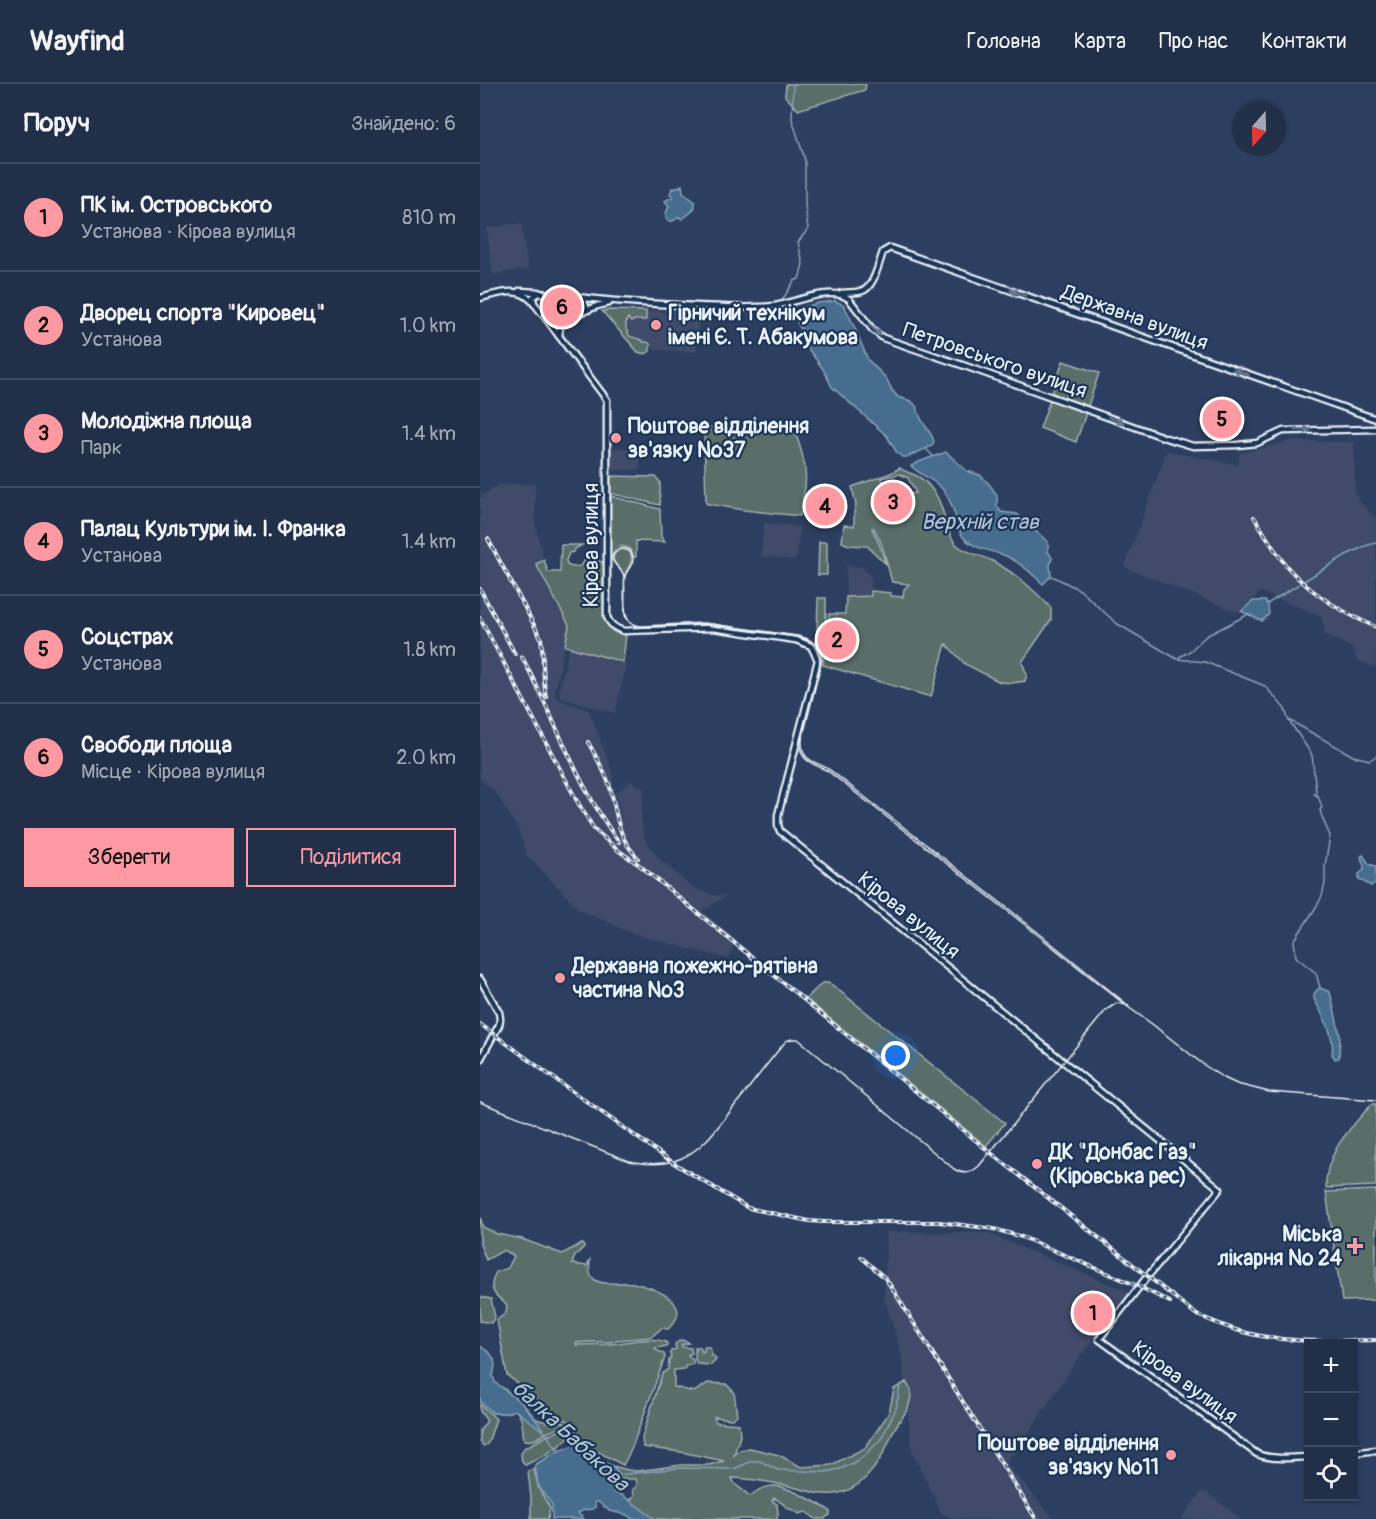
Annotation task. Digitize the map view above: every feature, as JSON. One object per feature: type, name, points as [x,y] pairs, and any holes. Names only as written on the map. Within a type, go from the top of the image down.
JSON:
[{"type":"main road","name":"Державна вулиця","points":[[833,294],[867,289],[872,283],[883,252],[888,248],[893,249],[1376,419]]},
{"type":"main road","points":[[480,298],[520,291],[615,302],[758,307],[778,306],[833,294]]},
{"type":"main road","name":"Кірова вулиця","points":[[508,292],[524,295],[534,304],[607,400],[607,617],[611,624],[620,630],[630,631],[713,628],[796,640],[810,646],[818,660],[778,815],[780,831],[1220,1189],[1099,1339],[1257,1454],[1275,1458],[1304,1457]]},
{"type":"main road","points":[[534,304],[533,297],[539,292]]},
{"type":"main road","name":"Петровського вулиця","points":[[833,294],[844,295],[849,299],[872,329],[883,338],[1190,446],[1253,444],[1287,430],[1376,429]]},
{"type":"main road","points":[[577,297],[586,304],[580,314]]},
{"type":"main road","points":[[544,316],[554,322],[565,320],[597,306],[615,302]]},
{"type":"main road","points":[[559,336],[560,326],[565,320]]},
{"type":"main road","points":[[480,979],[499,1012],[500,1019],[480,1060]]},
{"type":"main road","points":[[1358,1452],[1376,1450]]},
{"type":"shaded area","points":[[521,223],[528,269],[493,274],[487,228]]},
{"type":"shaded area","name":"Гірничий технікум імені Є. Т. Абакумова","points":[[602,311],[699,312],[696,352],[633,348]]},
{"type":"shaded area","points":[[1291,441],[1354,442],[1355,493],[1376,519],[1376,668],[1357,660],[1353,648],[1326,635],[1321,616],[1261,592],[1237,612],[1125,566],[1167,451],[1239,465],[1239,454]]},
{"type":"shaded area","points":[[611,448],[640,448],[640,470],[611,470]]},
{"type":"shaded area","points":[[535,484],[535,524],[544,560],[536,564],[569,625],[554,695],[590,713],[611,768],[617,805],[623,825],[616,793],[631,781],[643,788],[641,814],[644,838],[660,859],[690,886],[712,895],[726,896],[702,911],[736,939],[728,959],[631,933],[579,909],[527,855],[518,829],[494,790],[480,779],[480,498],[498,485]]},
{"type":"shaded area","points":[[764,523],[800,527],[796,560],[761,556]]},
{"type":"shaded area","points":[[846,566],[862,567],[871,577],[871,596],[846,597]]},
{"type":"shaded area","points":[[570,647],[623,662],[626,665],[615,713],[560,697],[559,688]]},
{"type":"shaded area","points":[[887,1232],[987,1233],[1129,1292],[1078,1359],[1014,1454],[1005,1462],[1054,1519],[956,1519],[942,1514],[912,1451],[901,1351],[884,1297]]},
{"type":"shaded area","points":[[1203,1490],[1241,1519],[1181,1519]]},
{"type":"green space","points":[[786,84],[866,84],[865,90],[798,110],[785,96]]},
{"type":"green space","points":[[602,311],[646,311],[646,320],[631,322],[628,318],[626,330],[629,336],[650,344],[650,351],[644,354],[638,352]]},
{"type":"green space","points":[[1063,361],[1099,373],[1088,406],[1052,393]]},
{"type":"green space","points":[[1050,400],[1086,413],[1076,442],[1040,428]]},
{"type":"green space","points":[[789,419],[804,461],[806,478],[800,516],[706,503],[704,430],[708,427]]},
{"type":"green space","points":[[900,468],[925,482],[939,501],[950,535],[957,545],[1010,572],[1051,608],[1051,620],[1022,662],[1027,675],[1025,681],[1000,682],[965,664],[946,644],[931,697],[823,665],[829,614],[845,614],[846,597],[871,596],[871,591],[903,597],[904,589],[909,584],[892,582],[882,545],[874,528],[872,528],[886,564],[867,546],[849,545],[842,542],[844,525],[854,526],[856,505],[852,487]],"holes":[[[900,474],[908,478],[916,493],[886,498],[882,478]]]},
{"type":"green space","points":[[613,476],[656,477],[660,482],[660,505],[609,493],[609,478]]},
{"type":"green space","points":[[610,496],[660,509],[661,537],[665,542],[636,541],[636,557],[627,547],[621,547],[616,549],[610,557]]},
{"type":"green space","points":[[819,542],[827,542],[827,575],[818,575]]},
{"type":"green space","points":[[561,545],[582,545],[569,553],[566,560],[567,565],[579,566],[585,560],[602,562],[606,623],[612,631],[626,635],[623,662],[565,646],[569,625],[536,564],[544,560],[548,572],[560,572]]},
{"type":"green space","points":[[620,549],[629,551],[632,558],[624,577],[613,560],[613,556]]},
{"type":"green space","points":[[818,598],[826,598],[826,633],[817,632]]},
{"type":"green space","points":[[822,983],[832,985],[1005,1123],[986,1146],[806,999]]},
{"type":"green space","points":[[1372,1104],[1376,1104],[1376,1186],[1326,1188],[1329,1163],[1334,1152]]},
{"type":"green space","name":"Міська лікарня № 24","points":[[1376,1190],[1376,1300],[1342,1301],[1326,1192]]},
{"type":"green space","points":[[480,1217],[483,1227],[497,1234],[522,1239],[562,1254],[583,1244],[584,1247],[575,1256],[572,1264],[587,1266],[590,1259],[590,1273],[596,1280],[645,1286],[665,1295],[677,1308],[677,1317],[668,1329],[662,1328],[651,1337],[576,1343],[576,1345],[606,1344],[654,1340],[667,1343],[667,1346],[655,1348],[665,1357],[631,1450],[623,1465],[585,1445],[576,1435],[572,1422],[562,1419],[507,1375],[497,1320],[506,1313],[507,1305],[495,1295],[492,1283],[496,1272],[508,1268],[514,1256],[504,1250],[486,1260],[480,1244]]},
{"type":"green space","points":[[480,1297],[491,1299],[495,1317],[491,1323],[480,1321]]},
{"type":"green space","points":[[681,1340],[689,1343],[681,1345],[691,1348],[692,1353],[688,1355],[693,1360],[693,1364],[684,1369],[674,1370],[674,1387],[694,1392],[708,1383],[726,1384],[734,1392],[737,1415],[732,1419],[714,1417],[716,1422],[739,1424],[740,1436],[734,1455],[740,1450],[750,1448],[779,1455],[801,1467],[831,1465],[865,1448],[889,1413],[894,1389],[906,1382],[911,1389],[910,1403],[875,1467],[858,1484],[848,1490],[821,1494],[773,1483],[732,1478],[735,1484],[750,1496],[769,1486],[782,1487],[796,1493],[830,1511],[830,1515],[825,1519],[816,1519],[806,1512],[799,1514],[774,1498],[772,1501],[777,1504],[777,1519],[649,1519],[630,1500],[634,1496],[633,1489],[636,1488],[636,1479],[619,1479],[619,1475],[612,1466],[637,1471],[681,1465],[708,1465],[724,1461],[643,1447],[642,1437],[662,1374],[668,1369],[671,1351],[676,1349],[675,1344]]},
{"type":"green space","points":[[695,1347],[700,1347],[702,1352],[704,1347],[710,1347],[712,1356],[716,1360],[711,1365],[697,1364]]},
{"type":"green space","points":[[502,1387],[523,1404],[536,1419],[546,1422],[558,1420],[567,1424],[534,1440],[524,1440],[521,1420],[515,1410],[493,1413],[480,1401],[503,1389]]},
{"type":"green space","points":[[480,1404],[496,1419],[488,1443],[484,1446],[480,1442],[480,1430],[487,1421],[480,1411]]},
{"type":"green space","points":[[570,1425],[572,1432],[558,1447],[525,1465],[522,1462],[521,1454],[524,1448]]},
{"type":"green space","points":[[534,1469],[539,1489],[550,1508],[548,1519],[531,1519],[528,1471]]},
{"type":"water","points":[[682,185],[683,192],[695,202],[694,208],[682,219],[679,217],[669,221],[666,215],[669,206],[665,201],[672,198],[670,194],[672,188]]},
{"type":"water","points":[[835,301],[844,305],[868,360],[886,378],[898,397],[911,401],[916,406],[932,436],[934,442],[932,446],[907,457],[902,457],[897,453],[887,436],[832,387],[823,369],[806,346],[803,333],[795,318],[791,318],[785,308],[797,309]]},
{"type":"water","name":"Верхній став","points":[[946,452],[967,471],[980,475],[989,484],[997,495],[997,506],[1001,512],[1017,514],[1048,542],[1048,551],[1052,558],[1051,576],[1043,584],[1026,568],[1006,556],[968,542],[960,532],[944,491],[911,466]]},
{"type":"water","points":[[1253,601],[1265,601],[1268,605],[1269,614],[1262,621],[1241,611]]},
{"type":"water","points":[[1363,855],[1369,864],[1376,866],[1376,882],[1371,886],[1359,879],[1359,874],[1364,870],[1361,857]]},
{"type":"water","points":[[1320,988],[1330,992],[1340,1035],[1339,1058],[1335,1059],[1332,1054],[1329,1030],[1314,999],[1315,992]]},
{"type":"water","points":[[480,1346],[494,1359],[495,1382],[523,1404],[543,1429],[515,1410],[493,1413],[480,1401]]},
{"type":"water","points":[[574,1445],[585,1450],[593,1458],[613,1467],[619,1479],[611,1482],[614,1492],[622,1495],[655,1519],[632,1519],[627,1515],[610,1511],[595,1502],[593,1509],[578,1513],[584,1519],[552,1519],[552,1505],[538,1484],[535,1465],[558,1451]]},
{"type":"waterway","points":[[783,299],[794,281],[799,279],[803,264],[798,242],[808,229],[805,205],[805,160],[792,119],[793,84]]},
{"type":"waterway","points":[[926,449],[933,456]]},
{"type":"waterway","points":[[1267,604],[1346,555],[1376,543]]},
{"type":"waterway","points":[[1052,576],[1080,590],[1116,623],[1177,659],[1205,662],[1265,686],[1285,709],[1288,719],[1312,755],[1316,791],[1314,794],[1318,796],[1322,807],[1320,810],[1322,817],[1330,836],[1322,896],[1294,941],[1296,957],[1316,973],[1320,988]]},
{"type":"waterway","points":[[1178,658],[1190,651],[1206,636],[1247,615]]},
{"type":"waterway","points":[[1289,720],[1353,756],[1370,760],[1376,756]]},
{"type":"waterway","points":[[618,1475],[680,1468],[734,1469],[752,1461],[760,1461],[778,1470],[825,1472],[840,1469],[863,1457],[881,1439],[896,1409],[900,1386]]},
{"type":"waterway","name":"балка Бабакова","points":[[542,1429],[559,1451]]},
{"type":"tram line","points":[[1129,1006],[830,770],[806,757],[802,740],[822,659],[820,650],[814,643],[797,636],[704,623],[642,626],[634,624],[627,617],[625,606],[624,599],[624,586],[625,580],[625,576],[632,564],[633,556],[625,549],[620,549],[614,554],[612,557],[614,563],[624,577],[624,582],[625,587],[625,593],[625,599],[625,605],[625,615],[633,625],[642,627],[705,625],[796,637],[816,647],[820,661],[819,668],[800,740],[800,748],[805,758],[829,772],[1204,1065],[1237,1084],[1269,1092],[1376,1100]]},
{"type":"tram line","points":[[480,1102],[629,1161],[652,1164],[669,1162],[685,1157],[703,1143],[786,1041],[798,1039],[954,1169],[967,1173],[979,1166],[1106,1010],[1117,1003],[1127,1005]]},
{"type":"railway","points":[[1254,517],[1281,558],[1299,580],[1330,603],[1376,627]]},
{"type":"railway","points":[[488,539],[541,638],[546,697]]},
{"type":"railway","points":[[480,589],[515,654]]},
{"type":"railway","points":[[480,618],[594,829],[991,1153],[1197,1315],[1236,1330],[1271,1338],[1306,1341],[1376,1340]]},
{"type":"railway","points":[[522,657],[591,798],[619,842]]},
{"type":"railway","points":[[588,742],[609,784],[621,832],[638,858]]},
{"type":"railway","points":[[480,1024],[672,1162],[748,1208],[809,1221],[939,1222],[994,1229],[1022,1237],[1170,1302]]},
{"type":"railway","points":[[861,1257],[885,1278],[892,1288],[1036,1519]]},
{"type":"place","name":"Свободи площа","points":[[562,307]]},
{"type":"place","name":"Гірничий технікум імені Є. Т. Абакумова","points":[[656,325]]},
{"type":"place","name":"Соцстрах","points":[[1222,419]]},
{"type":"place","name":"Поштове відділення зв'язку №37","points":[[616,438]]},
{"type":"place","name":"Молодіжна площа","points":[[893,502]]},
{"type":"place","name":"Палац Культури ім. І. Франка","points":[[825,506]]},
{"type":"place","name":"Дворец спорта \"Кировец\"","points":[[837,640]]},
{"type":"place","name":"Державна пожежно-рятівна частина №3","points":[[560,978]]},
{"type":"place","name":"ДК \"Донбас Газ\" (Кіровська рес)","points":[[1037,1164]]},
{"type":"place","name":"Міська лікарня № 24","points":[[1355,1246]]},
{"type":"place","name":"ПК ім. Островського","points":[[1093,1313]]},
{"type":"place","name":"Поштове відділення зв'язку №11","points":[[1171,1455]]}]
